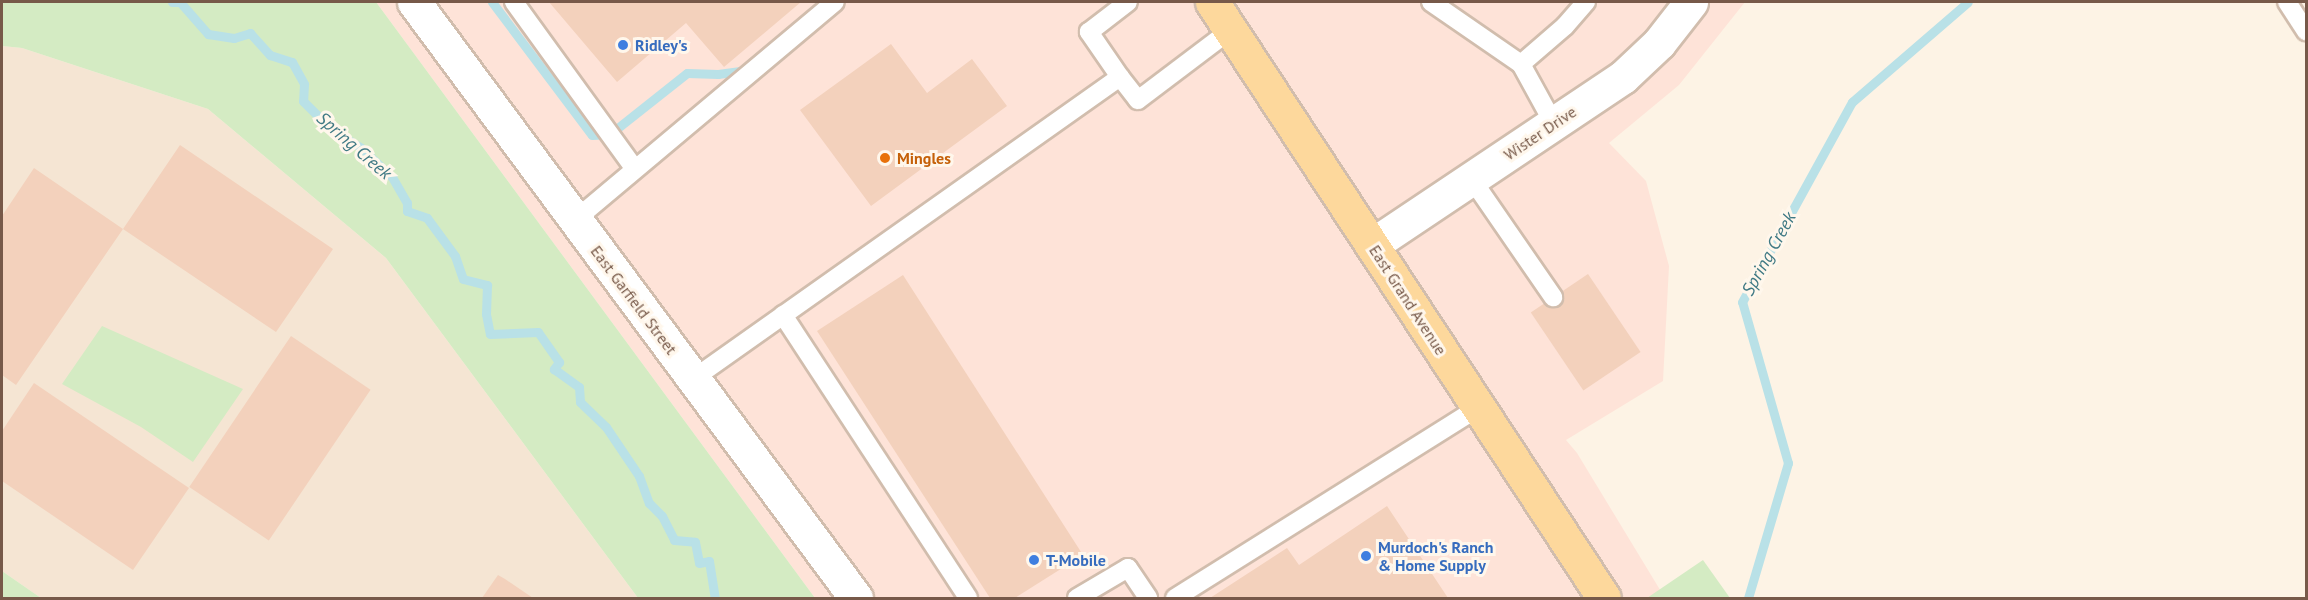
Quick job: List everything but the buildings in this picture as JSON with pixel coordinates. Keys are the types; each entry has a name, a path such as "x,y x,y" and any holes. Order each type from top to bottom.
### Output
{"main road":[{"name":"East Grand Avenue","path":"1212,2 1232,29 1371,245 1604,598"}],"street":[{"name":"East Garfield Street","path":"414,2 856,598"},
{"name":"Wister Drive","path":"1371,245 1623,77 1659,43 1691,2"}],"lane":[{"path":"514,2 635,169"},
{"path":"575,220 835,2"},
{"path":"1128,2 1089,32 1138,100 1232,29"},
{"path":"1431,2 1521,64 1554,124"},
{"path":"1521,64 1565,26 1586,2"},
{"path":"2287,2 2307,31"},
{"path":"693,379 1120,77"},
{"path":"1471,178 1553,297"},
{"path":"783,315 968,598"},
{"path":"1175,598 1478,408"},
{"path":"1077,598 1128,568 1148,598"}],"shaded area":[{"path":"376,2 1745,2 1679,85 1609,143 1646,181 1669,266 1663,381 1566,440 1577,453 1665,598 815,598"},
{"path":"2,46 22,48 208,109 386,258 638,598 41,598 2,571"}],"green space":[{"path":"2,2 376,2 815,598 638,598 386,258 208,109 22,48 2,46"},
{"path":"102,326 243,389 193,462 141,427 62,384"},
{"path":"1703,560 1730,598 1647,598"},
{"path":"2,571 41,598 2,598"}],"waterway":[{"name":"Spring Creek","path":"172,2 180,2 208,34 234,38 250,33 270,55 292,62 304,84 303,101 331,129 361,148 392,177 407,203 407,211 427,218 455,256 463,279 487,285 486,314 490,334 538,332 559,362 554,369 579,387 580,402 606,427 639,476 649,503 662,516 674,540 695,542 699,563 709,561 715,598"},
{"path":"492,2 592,135 610,134 687,73 718,74 746,70"},
{"name":"Spring Creek","path":"1748,598 1788,463 1742,302 1852,102 1968,2"}],"place":[{"name":"Ridley's","path":"623,45"},
{"name":"Mingles","path":"885,158"},
{"name":"Murdoch's Ranch & Home Supply","path":"1366,556"},
{"name":"T-Mobile","path":"1034,560"}]}
